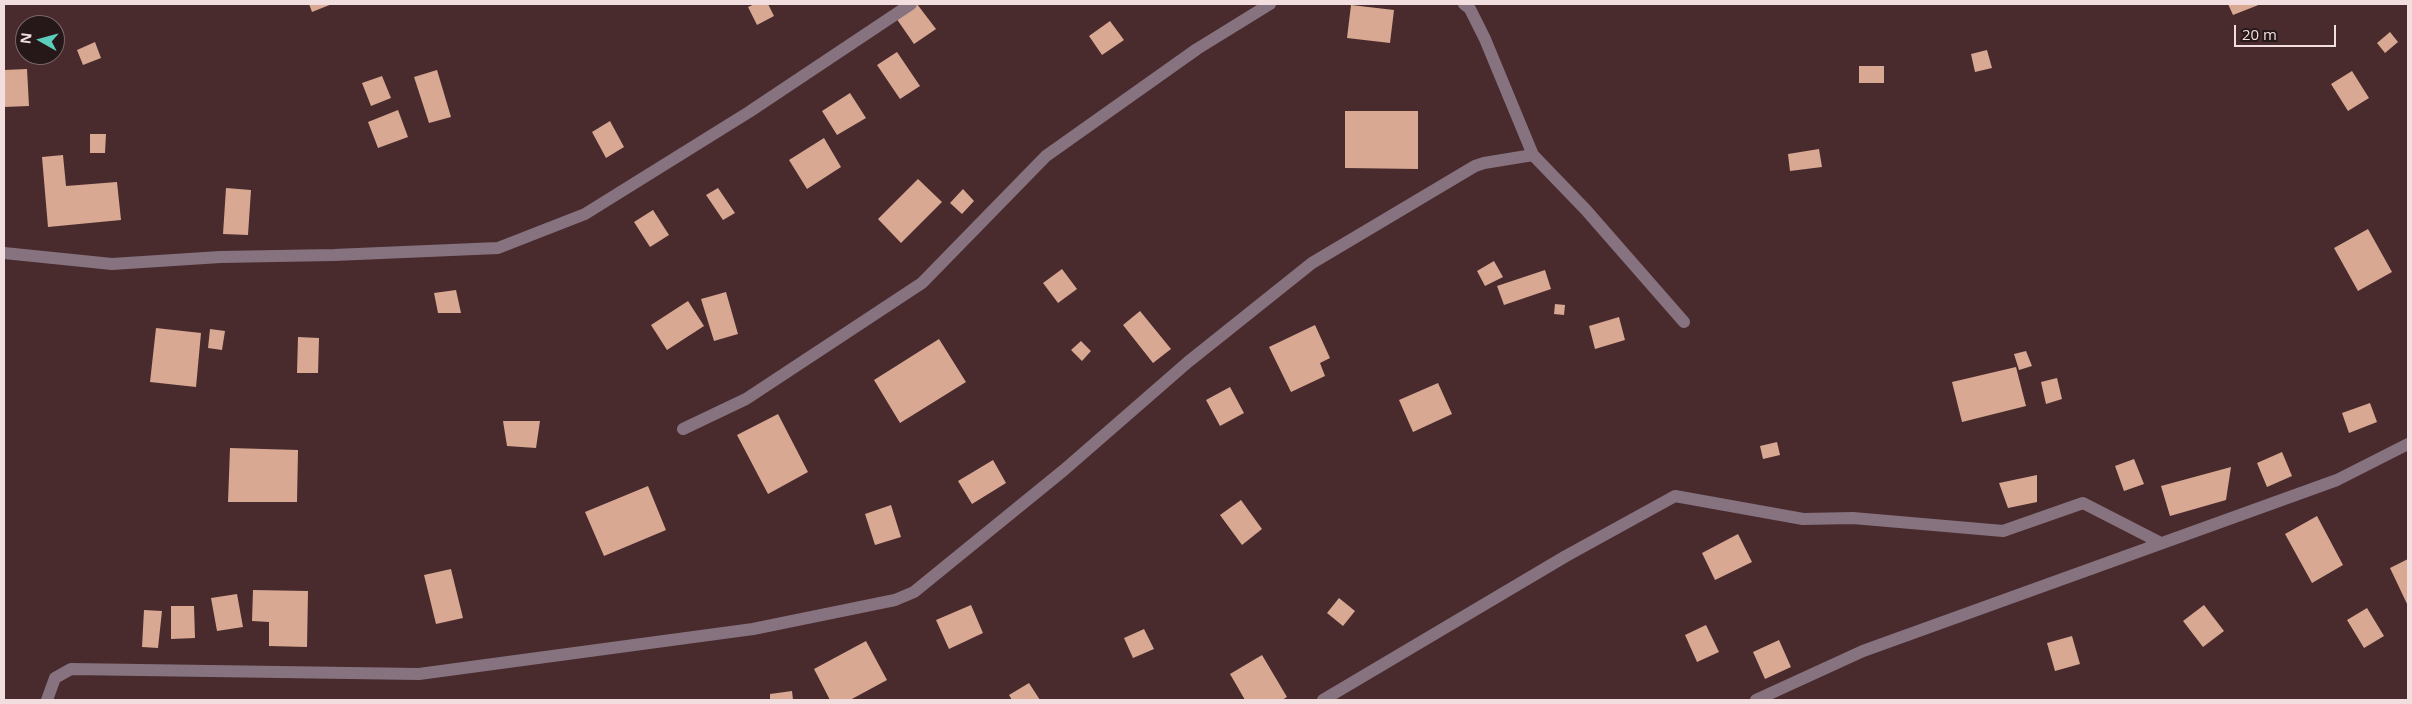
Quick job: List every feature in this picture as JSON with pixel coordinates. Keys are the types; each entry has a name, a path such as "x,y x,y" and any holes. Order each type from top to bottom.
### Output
{"street":[{"path":"4,253 112,264 220,257 334,255 498,248 585,214 749,112 911,4"},
{"path":"683,429 746,399 922,284 1046,156 1197,49 1270,4"},
{"path":"1464,4 1470,9 1484,39 1533,155 1586,210 1684,322"},
{"path":"46,700 55,678 71,669 419,674 753,629 895,600 914,592 1064,470 1188,362 1312,263 1474,166 1533,155"},
{"path":"1756,700 1863,651 2337,480 2408,444"},
{"path":"1323,700 1566,556 1675,496 1803,519 1853,518 2003,532 2082,503 2161,544"}],"building":[{"path":"309,4 332,4 312,12"},
{"path":"755,4 768,4 774,16 757,25 748,7"},
{"path":"917,4 936,29 914,44 896,18"},
{"path":"2228,4 2261,4 2233,15"},
{"path":"1351,5 1394,10 1390,43 1347,38"},
{"path":"1110,21 1124,40 1102,55 1089,36"},
{"path":"2390,32 2398,42 2385,53 2377,43"},
{"path":"95,42 101,58 83,65 77,50"},
{"path":"1987,50 1992,68 1975,72 1971,54"},
{"path":"897,52 920,86 900,99 877,65"},
{"path":"1859,66 1884,66 1884,83 1859,83"},
{"path":"27,69 29,106 4,107 4,70"},
{"path":"437,70 451,117 429,123 414,77"},
{"path":"2352,71 2369,98 2348,111 2331,84"},
{"path":"382,76 391,98 371,106 362,83"},
{"path":"850,93 866,118 837,135 822,111"},
{"path":"398,110 408,137 378,148 368,122"},
{"path":"1345,111 1418,111 1418,169 1345,168"},
{"path":"610,121 624,147 606,158 592,132"},
{"path":"90,134 106,134 105,153 90,153"},
{"path":"824,138 841,167 807,189 789,160"},
{"path":"1819,149 1822,167 1790,171 1788,154"},
{"path":"63,155 66,186 117,182 121,220 48,227 42,157"},
{"path":"918,179 942,202 901,243 878,219"},
{"path":"226,188 251,190 248,235 223,234"},
{"path":"718,188 735,213 723,220 706,195"},
{"path":"963,189 974,201 962,214 950,203"},
{"path":"653,210 669,235 650,247 634,222"},
{"path":"2368,229 2392,272 2358,291 2334,248"},
{"path":"1494,261 1503,277 1485,286 1477,271"},
{"path":"1062,269 1077,289 1058,303 1043,283"},
{"path":"1545,270 1551,289 1504,305 1497,286"},
{"path":"456,290 461,313 438,313 434,293"},
{"path":"726,292 738,334 714,341 701,299"},
{"path":"688,301 704,326 667,350 651,325"},
{"path":"1555,304 1565,305 1564,315 1554,314"},
{"path":"1140,311 1171,349 1153,363 1123,325"},
{"path":"1619,317 1625,340 1595,349 1589,326"},
{"path":"1315,325 1330,358 1320,363 1325,376 1291,392 1269,347"},
{"path":"156,328 201,333 196,387 150,382"},
{"path":"210,329 225,331 222,350 208,348"},
{"path":"298,337 319,338 318,373 297,373"},
{"path":"939,339 966,382 900,423 874,380"},
{"path":"1081,341 1091,351 1082,361 1071,350"},
{"path":"2026,351 2032,366 2019,370 2014,354"},
{"path":"2016,367 2026,406 1962,422 1952,382"},
{"path":"2057,378 2062,399 2046,404 2041,382"},
{"path":"1438,383 1452,414 1413,432 1399,400"},
{"path":"1230,387 1244,413 1220,426 1206,400"},
{"path":"2370,403 2377,422 2349,433 2342,413"},
{"path":"778,414 808,472 768,494 737,435"},
{"path":"503,421 540,421 536,448 507,446"},
{"path":"1777,442 1780,455 1763,459 1760,446"},
{"path":"230,448 298,450 297,502 228,502"},
{"path":"2282,452 2292,476 2267,487 2257,463"},
{"path":"2134,459 2144,484 2124,491 2115,466"},
{"path":"993,460 1006,483 972,504 958,481"},
{"path":"2231,467 2226,500 2170,516 2161,486"},
{"path":"2037,475 2037,502 2008,508 1999,483"},
{"path":"648,486 666,530 604,556 585,512"},
{"path":"1241,500 1262,529 1242,545 1220,515"},
{"path":"891,505 901,537 875,545 865,514"},
{"path":"2317,516 2343,565 2312,583 2285,534"},
{"path":"1738,534 1752,562 1715,580 1702,553"},
{"path":"2408,559 2408,606 2390,568"},
{"path":"451,569 463,618 436,624 424,575"},
{"path":"253,590 308,591 307,647 269,646 269,622 252,621"},
{"path":"237,594 243,627 217,631 211,598"},
{"path":"1339,598 1355,611 1343,626 1327,613"},
{"path":"971,605 983,633 949,649 936,620"},
{"path":"2204,605 2224,631 2203,647 2183,621"},
{"path":"171,606 194,606 195,638 171,639"},
{"path":"2367,608 2384,636 2364,648 2347,620"},
{"path":"144,610 162,611 158,648 142,647"},
{"path":"1706,625 1719,652 1697,662 1685,635"},
{"path":"1144,629 1154,649 1133,658 1124,638"},
{"path":"2072,636 2080,664 2055,671 2047,643"},
{"path":"1779,640 1791,667 1765,679 1753,652"},
{"path":"866,641 887,680 850,700 830,700 814,669"},
{"path":"1262,655 1287,697 1282,700 1245,700 1230,674"},
{"path":"1029,683 1040,700 1012,700 1009,695"},
{"path":"792,691 793,700 770,700 770,694"}]}
